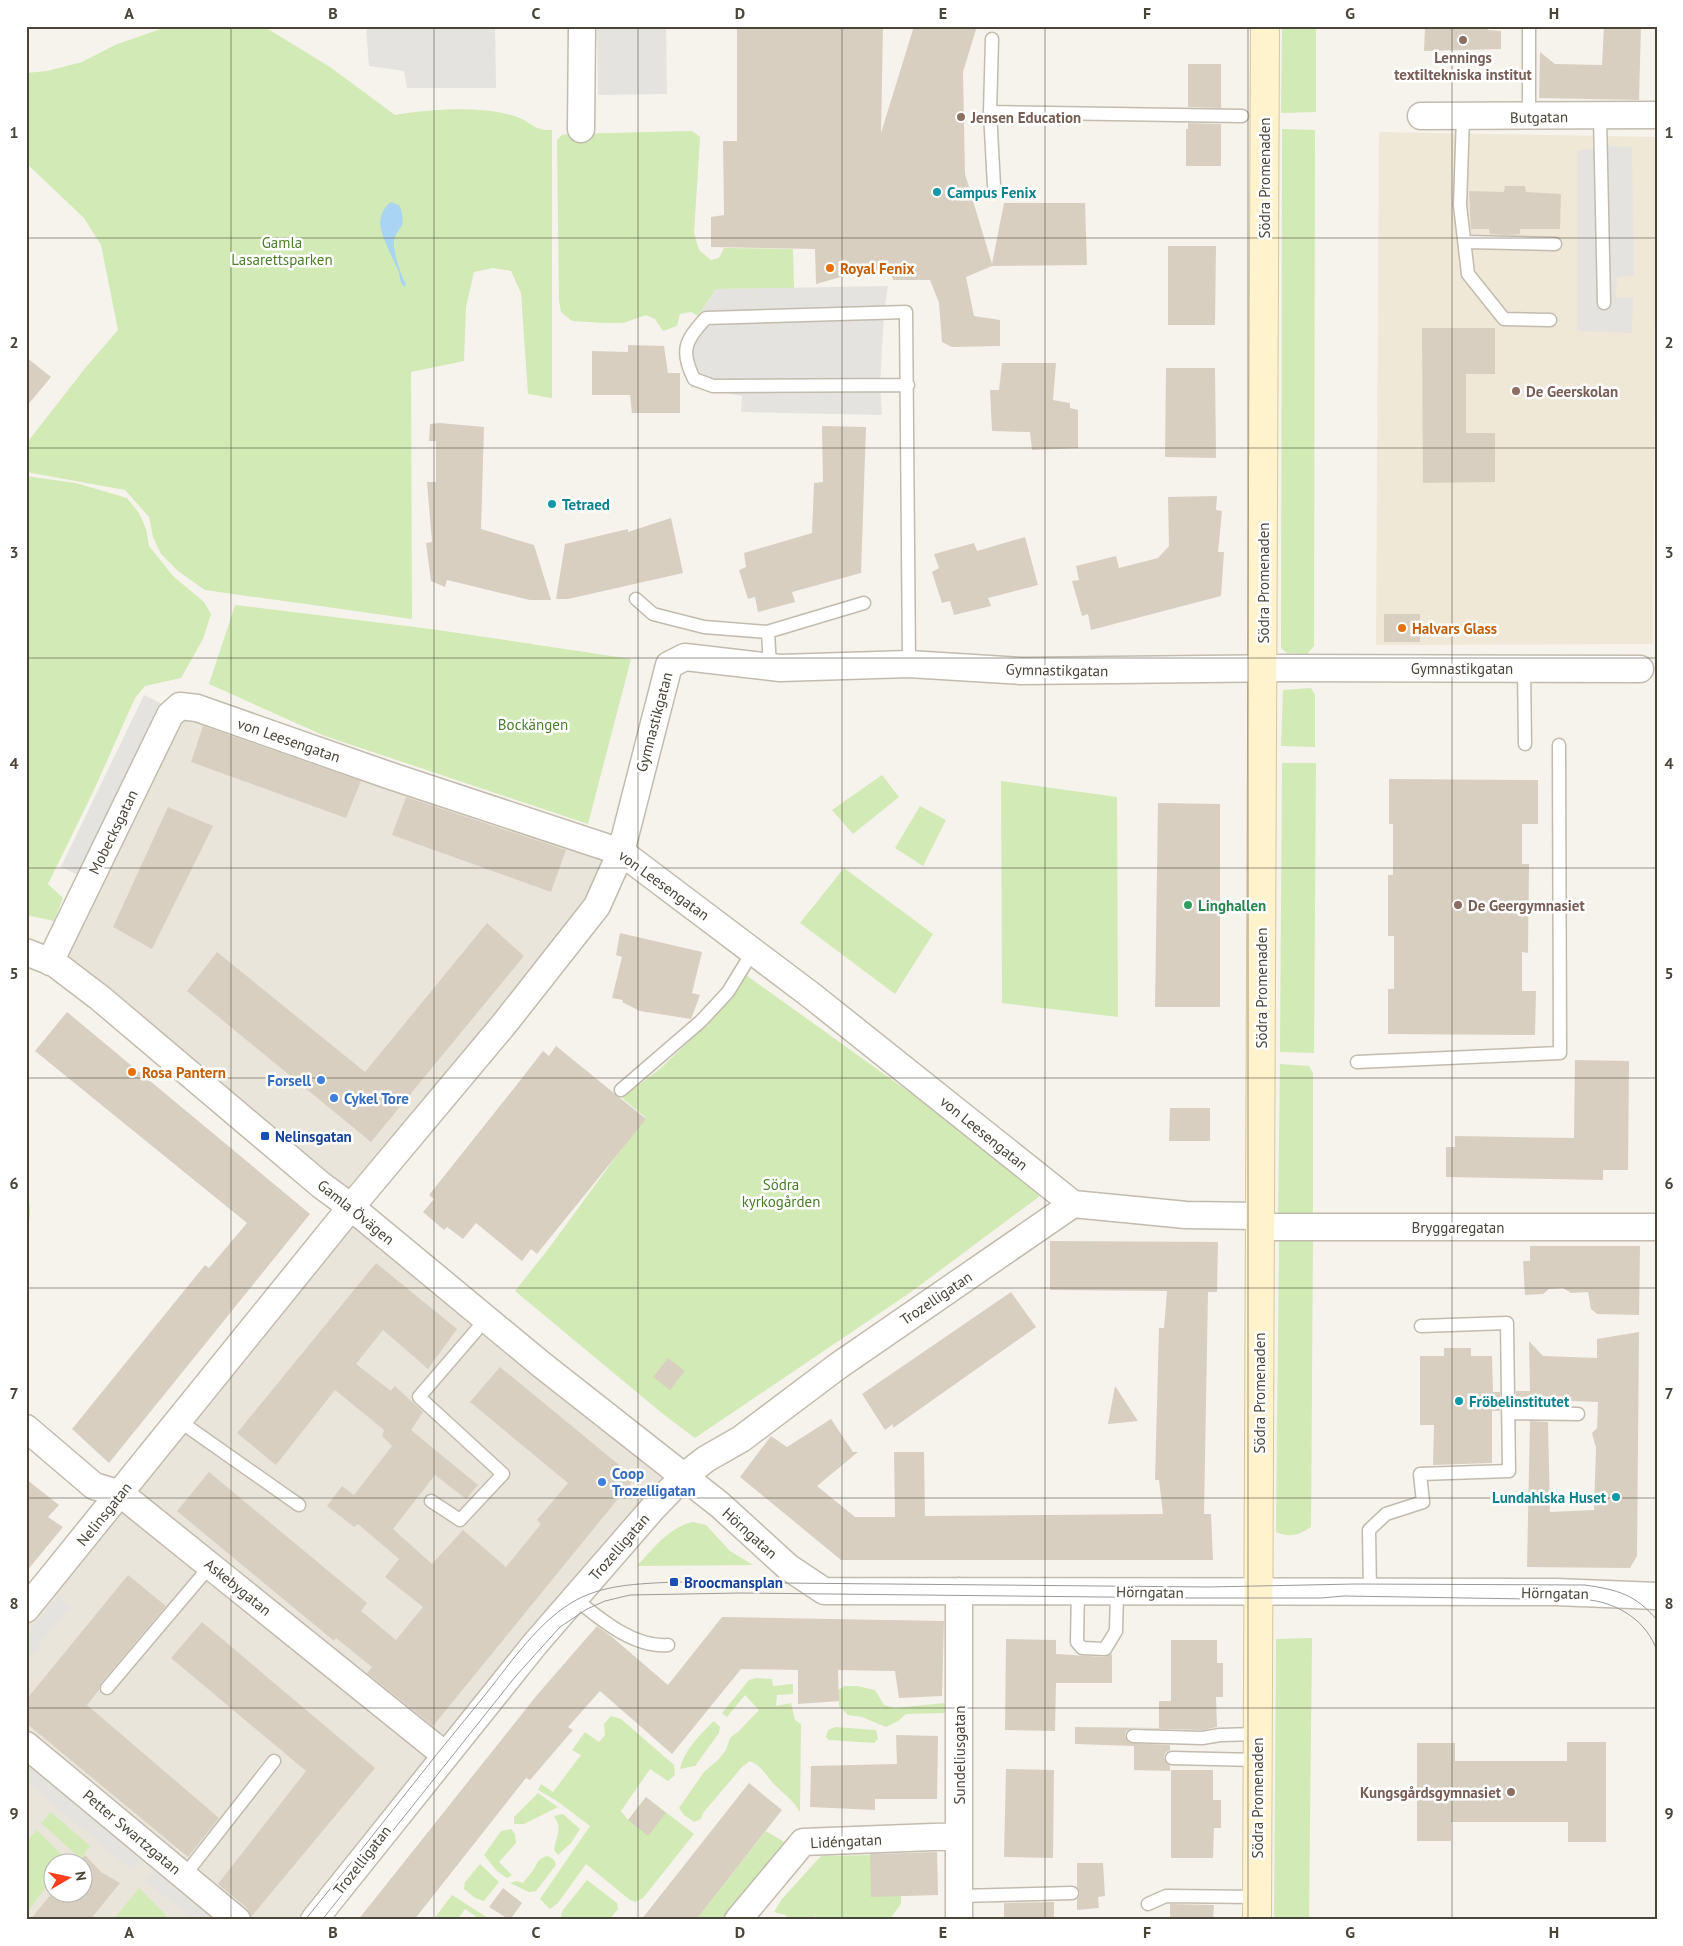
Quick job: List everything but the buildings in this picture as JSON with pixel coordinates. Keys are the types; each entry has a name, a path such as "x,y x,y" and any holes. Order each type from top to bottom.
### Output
{"main road":[{"name":"Södra Promenaden","path":"1257,1908 1256,1747 1265,26"}],"street":[{"path":"581,130 582,26"},
{"name":"Butgatan","path":"1421,116 1657,115"},
{"name":"Gymnastikgatan","path":"621,852 669,665 685,657 770,667 909,664 1021,671 1262,668 1640,669"},
{"name":"von Leesengatan","path":"180,706 197,708 388,775 621,852 754,951 1073,1204"},
{"name":"Mobecksgatan","path":"50,962 170,714 180,706"},
{"name":"Nelinsgatan","path":"26,1609 121,1494 178,1420 351,1207 505,1024 597,906 621,852"},
{"name":"Gamla Övägen","path":"26,952 50,962 100,998 321,1185 351,1207 486,1319 684,1476"},
{"name":"Bryggaregatan","path":"1073,1204 1260,1222 1657,1227"},
{"name":"Trozelligatan","path":"314,1920 445,1755 574,1598 653,1508 684,1476 706,1459 741,1439 838,1366 1073,1204"},
{"name":"Askebygatan","path":"26,1428 94,1486 121,1494 445,1755"},
{"name":"Hörngatan","path":"684,1476 733,1516 788,1567 824,1591 1555,1592 1657,1596"},
{"name":"Sundeliusgatan","path":"959,1591 959,1908"},
{"name":"Petter Swartzgatan","path":"26,1744 237,1920"},
{"name":"Lidéngatan","path":"738,1920 803,1842 959,1836"}],"lane":[{"path":"1529,26 1529,117"},
{"path":"992,39 990,112 994,186"},
{"path":"990,112 1242,116"},
{"path":"1600,116 1604,303"},
{"path":"1463,117 1460,205 1468,274 1504,319 1550,320"},
{"path":"1465,242 1555,244"},
{"path":"908,385 713,386 694,379 685,361 689,335 706,318 906,312 908,385 909,664"},
{"path":"636,599 653,614 704,627 768,632 864,603"},
{"path":"768,632 770,667"},
{"path":"1524,669 1524,744"},
{"path":"1357,1062 1560,1053 1559,745"},
{"path":"621,1090 701,1021 728,992 754,951"},
{"path":"431,1501 460,1520 503,1474 418,1397 486,1319"},
{"path":"1370,1591 1369,1530 1386,1514 1423,1502 1420,1474 1509,1471 1507,1323 1421,1326"},
{"path":"1508,1413 1578,1414"},
{"path":"178,1420 299,1505"},
{"path":"108,1688 210,1565"},
{"path":"1078,1591 1077,1642 1082,1648 1105,1649 1116,1631 1117,1591"},
{"path":"574,1598 640,1642 656,1646 668,1645"},
{"path":"1133,1736 1202,1738 1220,1735 1256,1747"},
{"path":"1172,1758 1256,1747"},
{"path":"184,1876 274,1761"},
{"path":"959,1908 1072,1893"},
{"path":"1148,1904 1166,1896 1257,1908"}],"shaded area":[{"path":"353,26 495,26 496,88 407,88 404,71 369,66 366,27"},
{"path":"597,26 666,26 667,94 598,95"},
{"name":"De Geerskolan","path":"1379,132 1656,137 1653,644 1376,645"},
{"path":"1605,146 1632,147 1634,276 1617,277 1616,298 1633,298 1632,333 1577,331 1577,151"},
{"path":"888,286 884,313 880,386 882,415 741,412 742,396 691,387 682,348 692,325 716,289"},
{"path":"144,695 169,707 87,879 61,867"},
{"path":"180,706 621,852 597,906 351,1207 54,963"},
{"path":"351,1207 684,1476 314,1920 26,1920 26,1609"},
{"path":"59,1595 69,1608 26,1662 26,1635"},
{"path":"26,1762 143,1858 133,1871 26,1782"},
{"path":"153,1869 218,1920 193,1920 145,1880"}],"green space":[{"name":"Gamla Lasarettsparken","path":"169,26 263,26 330,67 395,115 456,109 489,111 517,117 537,128 552,130 552,398 528,394 521,293 511,271 493,268 474,272 466,307 464,361 411,372 412,619 205,590 178,571 161,554 153,537 149,517 125,490 26,472 26,444 86,367 118,330 101,245 84,218 26,163 26,73 47,71 82,62 115,45"},
{"path":"1282,26 1316,26 1316,112 1281,113"},
{"path":"1282,129 1315,130 1314,646 1307,654 1287,653 1281,648"},
{"path":"692,131 700,137 694,233 699,250 711,260 719,258 724,248 793,249 794,288 716,289 698,316 691,312 680,314 677,326 663,331 655,319 646,315 623,323 572,321 561,312 559,301 557,140 562,135 569,134"},
{"path":"26,476 76,483 127,498 139,513 146,529 149,546 173,576 204,602 211,614 203,639 181,678 145,686 135,698 93,792 48,884 63,898 54,921 26,915"},
{"name":"Bockängen","path":"235,605 431,629 631,659 588,824 325,736 209,684"},
{"path":"1311,688 1315,695 1315,747 1281,746 1283,690"},
{"path":"1282,763 1316,763 1314,1053 1280,1052"},
{"path":"882,775 899,797 853,834 832,810"},
{"path":"1001,781 1117,797 1118,1017 1002,1003"},
{"path":"920,806 946,820 923,866 895,848"},
{"path":"844,868 933,934 895,994 800,923"},
{"name":"Södra kyrkogården","path":"746,975 916,1097 1040,1196 911,1292 695,1438 663,1414 515,1291 549,1248 645,1117 622,1098 661,1068 709,1022"},
{"path":"1280,1064 1309,1066 1313,1073 1313,1217 1278,1216"},
{"path":"26,1155 30,1212 26,1251"},
{"path":"1279,1238 1313,1239 1311,1527 1298,1534 1290,1535 1276,1532"},
{"path":"693,1522 706,1525 730,1551 753,1565 637,1566 669,1534"},
{"path":"1312,1638 1309,1920 1274,1920 1276,1639"},
{"path":"756,1678 772,1679 773,1686 793,1684 793,1694 777,1695 776,1706 791,1703 795,1720 801,1724 800,1812 762,1769 750,1761 742,1767 703,1813 701,1819 694,1822 684,1815 679,1808 704,1772 726,1750 730,1738 759,1710 745,1695 727,1717 722,1713 749,1680"},
{"path":"845,1686 857,1686 875,1690 884,1705 895,1708 945,1703 945,1713 906,1714 898,1721 886,1727 862,1717 848,1715 839,1706 838,1690"},
{"path":"611,1716 621,1719 674,1765 675,1775 668,1781 650,1769 621,1811 628,1820 646,1797 694,1834 643,1898 635,1902 630,1900 586,1864 558,1903 550,1909 540,1899 590,1826 557,1801 538,1790 541,1784 553,1792 581,1755 572,1750 585,1732 599,1742 605,1735 604,1724"},
{"path":"714,1721 720,1727 719,1733 695,1766 680,1769 685,1756 698,1737"},
{"path":"835,1727 876,1730 878,1739 874,1743 829,1740 826,1737 828,1730"},
{"path":"538,1793 558,1807 524,1824 514,1824 514,1817"},
{"path":"51,1812 90,1846 84,1854 75,1854 41,1823"},
{"path":"563,1814 580,1829 571,1843 558,1855 554,1850 558,1825 554,1816"},
{"path":"511,1829 515,1834 516,1843 499,1862 512,1875 507,1878 497,1871 484,1855 501,1831"},
{"path":"37,1830 61,1854 42,1854 42,1892 26,1914 26,1842"},
{"path":"766,1831 786,1843 724,1920 696,1920"},
{"path":"871,1855 901,1896 901,1904 889,1920 819,1920 815,1916 811,1920 790,1920 785,1915 774,1912 782,1899 821,1856"},
{"path":"548,1856 554,1860 556,1865 536,1891 529,1892 510,1883 517,1881 523,1883 539,1861"},
{"path":"480,1864 499,1882 484,1901 475,1898 464,1889 465,1882"},
{"path":"587,1880 617,1903 618,1909 609,1920 563,1920 561,1915 563,1910"},
{"path":"139,1888 171,1920 113,1920"},
{"path":"452,1895 491,1920 481,1920 465,1909 457,1920 433,1920"}],"water":[{"path":"391,202 400,206 403,220 396,234 394,247 398,265 406,284 405,287 401,282 398,270 384,240 380,222 382,213"}],"tram line":[{"path":"305,1920 533,1635 571,1603 595,1592 621,1586 674,1582 1208,1587 1355,1584 1585,1585 1616,1591 1625,1595 1641,1604 1657,1620"},
{"path":"322,1920 515,1677 560,1627 587,1609 605,1601 630,1595 740,1593 1192,1598 1321,1598 1344,1596 1590,1600 1611,1605 1631,1616 1646,1631 1657,1651"},
{"path":"1656,1920 1657,1909"}],"place":[{"name":"Lennings textiltekniska institut","path":"1463,40"},
{"name":"Jensen Education","path":"961,117"},
{"name":"Campus Fenix","path":"937,192"},
{"name":"Royal Fenix","path":"830,268"},
{"name":"De Geerskolan","path":"1516,391"},
{"name":"Tetraed","path":"552,504"},
{"name":"Halvars Glass","path":"1402,628"},
{"name":"Linghallen","path":"1188,905"},
{"name":"De Geergymnasiet","path":"1458,905"},
{"name":"Rosa Pantern","path":"132,1072"},
{"name":"Forsell","path":"321,1080"},
{"name":"Cykel Tore","path":"334,1098"},
{"name":"Nelinsgatan","path":"265,1136"},
{"name":"Fröbelinstitutet","path":"1459,1401"},
{"name":"Coop Trozelligatan","path":"602,1482"},
{"name":"Lundahlska Huset","path":"1616,1497"},
{"name":"Broocmansplan","path":"674,1582"},
{"name":"Kungsgårdsgymnasiet","path":"1511,1792"}]}
